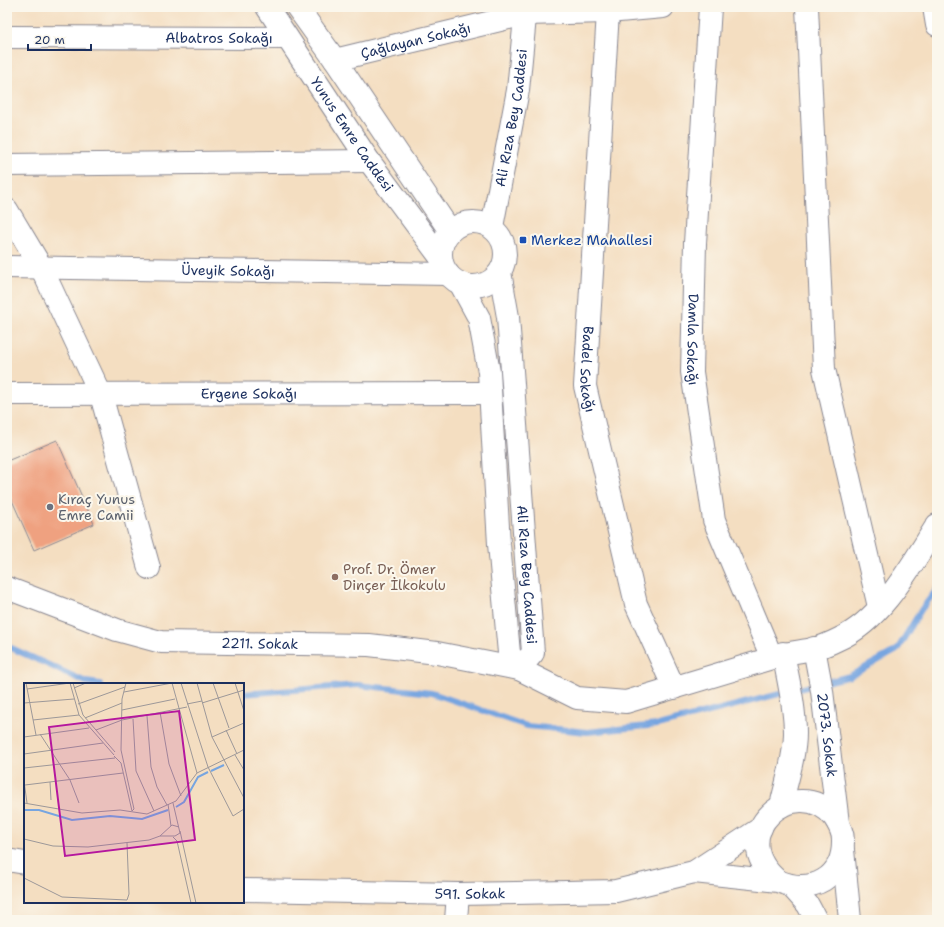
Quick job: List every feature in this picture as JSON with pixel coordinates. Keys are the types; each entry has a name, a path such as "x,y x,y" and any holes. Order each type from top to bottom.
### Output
{"street":[{"name":"Yunus Emre Caddesi","path":"267,7 369,161 450,272"},
{"name":"Yunus Emre Caddesi","path":"296,7 335,60 450,231"},
{"name":"Çağlayan Sokağı","path":"335,60 526,11 608,12 663,7"},
{"name":"Damla Sokağı","path":"710,7 695,243 692,372 714,520 781,659"},
{"path":"807,7 824,369 879,607"},
{"path":"934,7 937,25"},
{"name":"Ali Rıza Bey Caddesi","path":"492,227 518,90 526,11"},
{"name":"Badel Sokağı","path":"608,12 586,386 636,604 674,688"},
{"name":"Albatros Sokağı","path":"7,37 287,38"},
{"path":"7,165 369,161"},
{"path":"7,210 41,267 101,395 149,568"},
{"path":"466,222 484,223 492,227 502,239 506,256 500,272 492,280 482,285 471,286 450,272 444,239 457,225 466,222"},
{"name":"Üveyik Sokağı","path":"7,267 450,272"},
{"name":"Ali Rıza Bey Caddesi","path":"450,272 479,318 489,372 499,544 509,653 519,669 533,653 508,318 500,272"},
{"name":"Ergene Sokağı","path":"7,394 490,393"},
{"name":"2211. Sokak","path":"7,588 117,630 161,642 370,645 444,654 519,669 577,698 626,702 781,659 815,653 840,639 861,625 890,597 937,526"},
{"name":"2073. Sokak","path":"815,653 822,692 838,823"},
{"path":"781,659 792,701 795,734 791,765 781,806"},
{"path":"816,920 808,905 785,884 769,873 760,858 758,840 761,828 769,815 781,806 793,802 806,802 819,805 830,812 838,823 843,836 850,920"},
{"path":"694,872 761,828"},
{"path":"694,872 806,887 819,883 831,875 839,863 843,850"},
{"path":"7,860 24,863"},
{"name":"591. Sokak","path":"244,890 458,894 616,891 694,872"},
{"path":"456,920 458,894"}],"building":[{"name":"Kıraç Yunus Emre Camii","path":"57,440 94,524 34,550 7,489 7,461"}],"waterway":[{"path":"244,694 357,685 432,693 527,726 587,732 658,725 850,676 897,650 921,610 937,589"},
{"path":"7,646 86,682 93,683"}],"place":[{"name":"Merkez Mahallesi","path":"523,240"},
{"name":"Kıraç Yunus Emre Camii","path":"50,507"},
{"name":"Prof. Dr. Ömer Dinçer İlkokulu","path":"335,577"}]}
